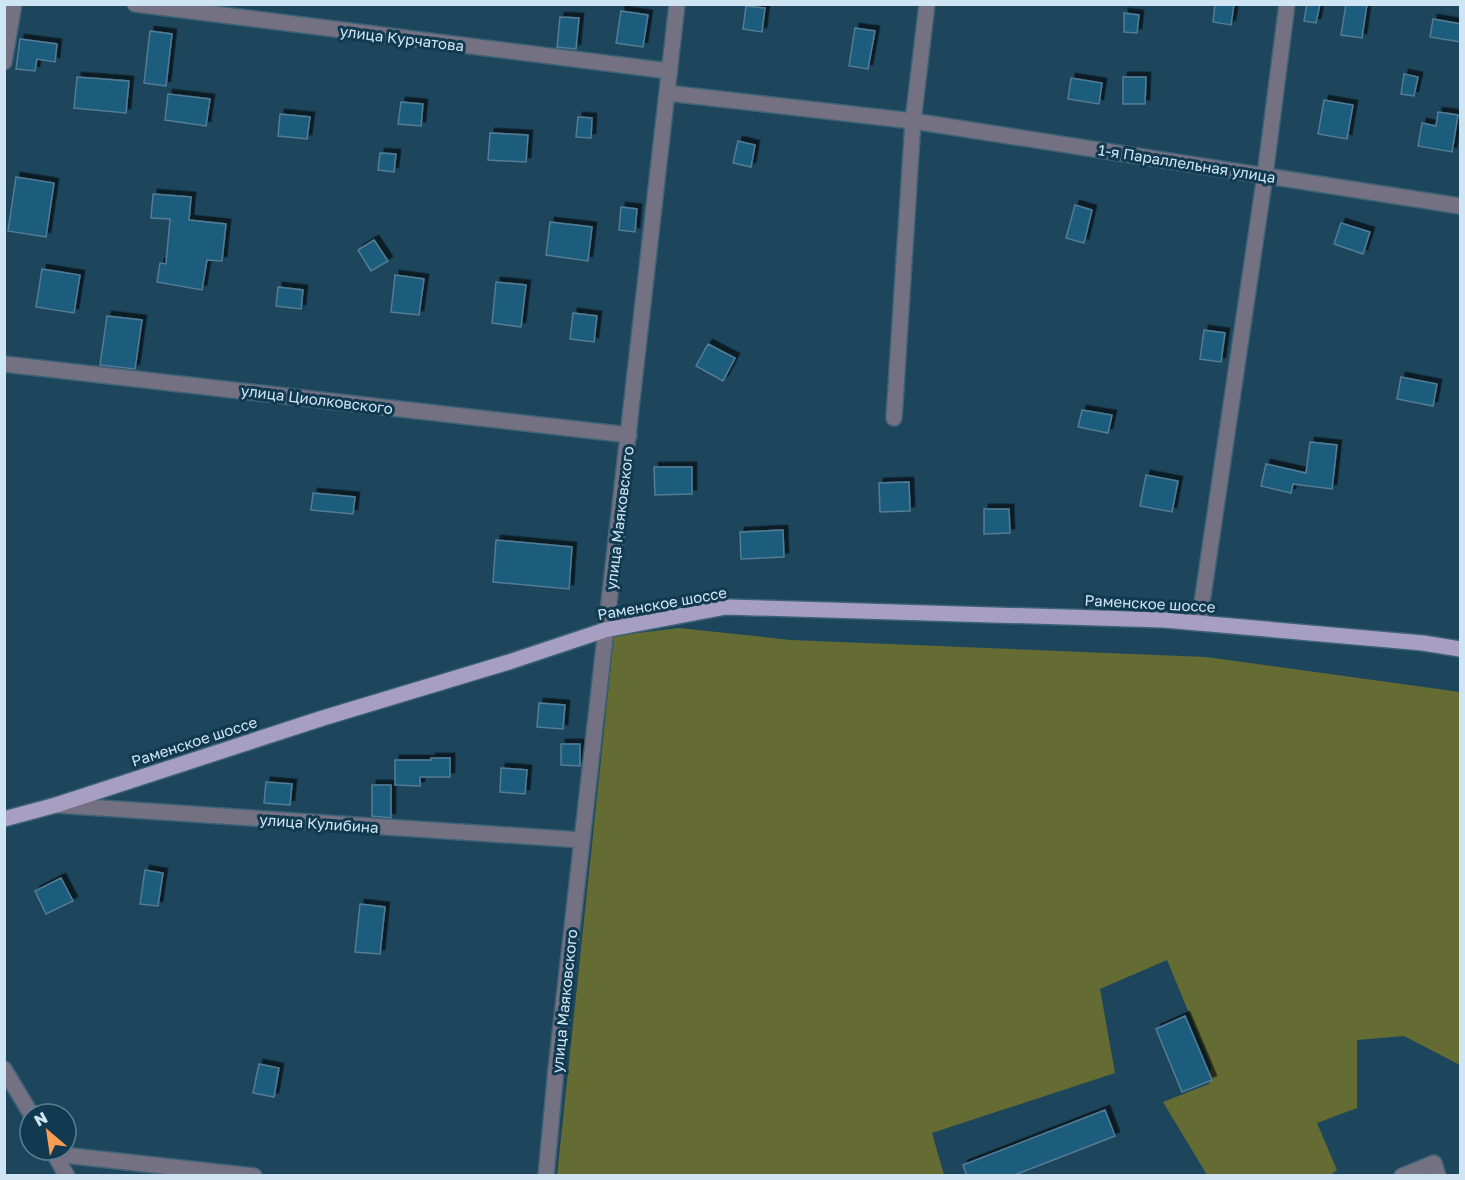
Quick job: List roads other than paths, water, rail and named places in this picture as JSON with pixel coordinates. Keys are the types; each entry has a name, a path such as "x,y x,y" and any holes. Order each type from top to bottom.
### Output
{"main road":[{"name":"Раменское шоссе","path":"4,819 56,805 323,718 509,662 605,630 726,607 1199,622 1423,642 1461,649"}],"street":[{"path":"4,62 14,4"},
{"name":"улица Курчатова","path":"135,4 669,70"},
{"name":"улица Маяковского","path":"546,1176 556,1069 676,4"},
{"path":"894,418 913,121 927,4"},
{"path":"1199,622 1265,175 1287,4"},
{"path":"667,93 913,121"},
{"name":"1-я Параллельная улица","path":"913,121 1461,206"},
{"name":"улица Циолковского","path":"4,364 629,435"},
{"name":"улица Кулибина","path":"56,805 582,840"},
{"path":"4,1069 24,1102"},
{"path":"78,1155 254,1176"},
{"path":"59,1162 67,1176"},
{"path":"1402,1176 1434,1164 1438,1176"}]}
